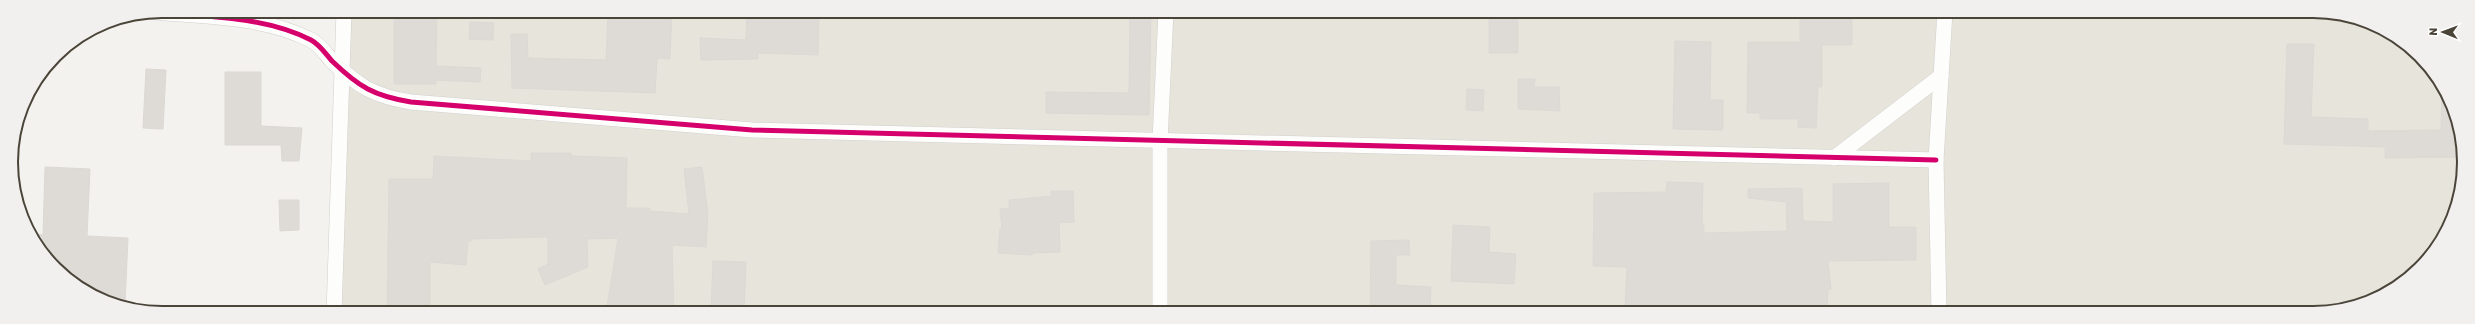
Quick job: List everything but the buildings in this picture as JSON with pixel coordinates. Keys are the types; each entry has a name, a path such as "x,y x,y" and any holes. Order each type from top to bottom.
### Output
{"street":[{"path":"222,18 244,20 280,28 312,40 342,70 367,91 391,99 419,103 752,130 1936,160"},
{"path":"334,306 344,18"},
{"path":"1160,306 1160,141 1166,18"},
{"path":"1939,306 1936,160 1945,18"},
{"path":"1834,158 1941,76"}],"shaded area":[{"path":"342,18 2322,18 2350,23 2377,33 2393,42 2415,60 2433,82 2442,98 2452,125 2457,153 2456,181 2446,217 2433,242 2415,264 2393,282 2377,291 2350,301 2322,306 328,306"}],"cycle path":[{"path":"225,18 274,26 311,40 320,47 332,61 359,84 387,97 411,102 752,130 1936,160"}]}
